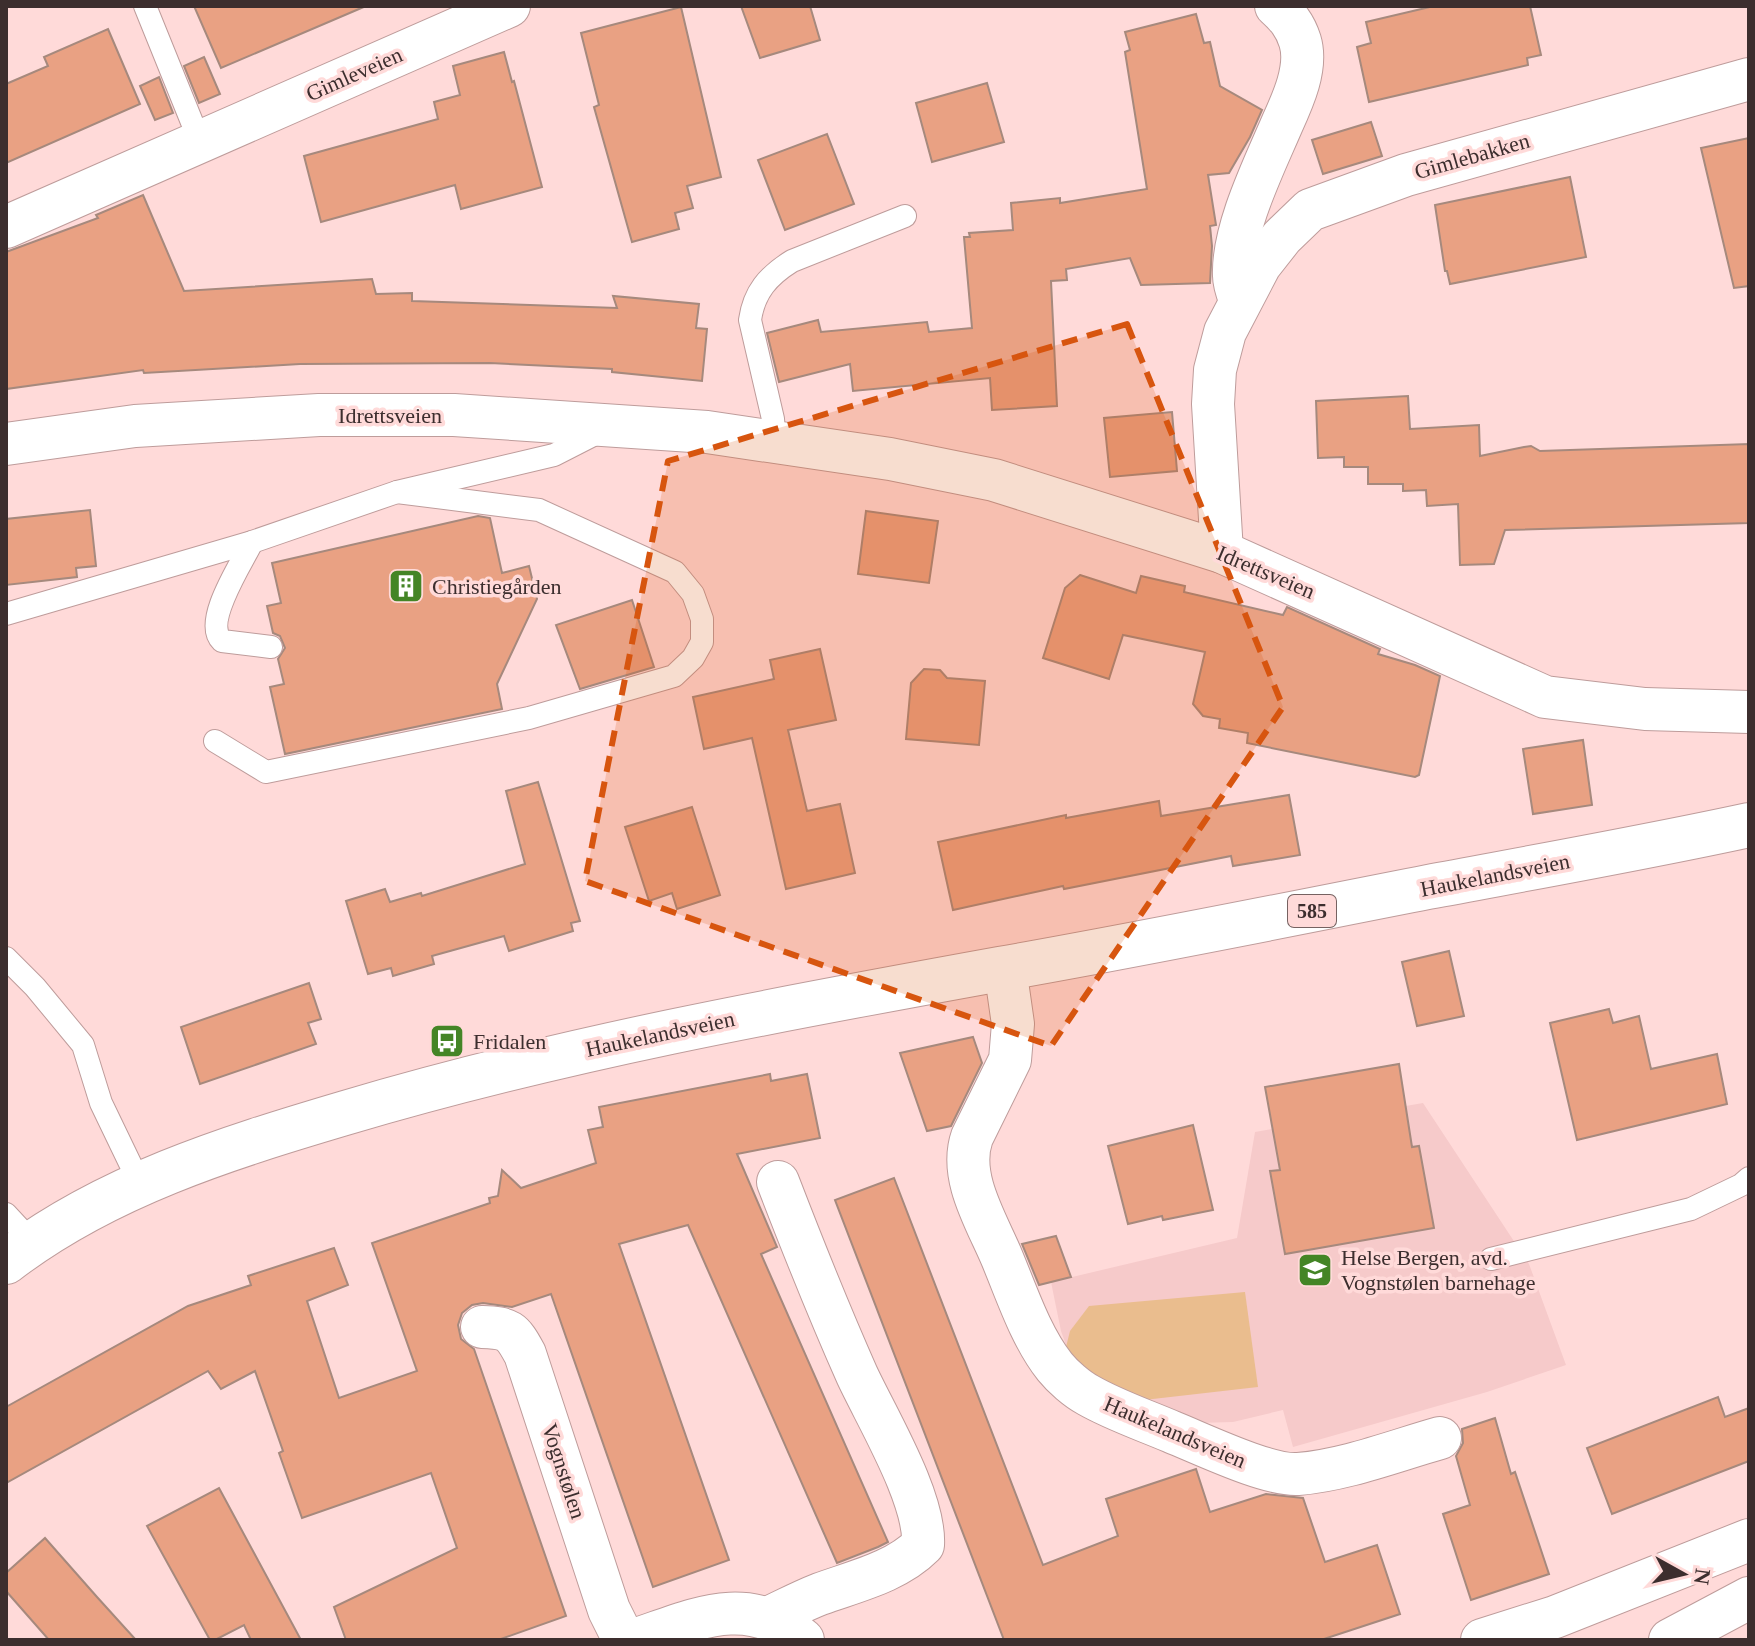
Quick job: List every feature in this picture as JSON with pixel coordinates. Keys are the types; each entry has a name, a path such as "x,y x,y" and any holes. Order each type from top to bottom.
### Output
{"main road":[{"name":"Haukelandsveien","path":"15,1240 68,1220 140,1184 304,1125 514,1066 756,1014 1749,825"}],"street":[{"name":"Gimleveien","path":"8,220 200,142 509,6"},
{"path":"1240,301 1233,280 1234,256 1256,184 1293,100 1301,70 1301,43 1291,19 1276,6"},
{"name":"Gimlebakken","path":"1222,552 1213,404 1215,370 1225,332 1260,265 1282,237 1310,210 1406,175 1749,79"},
{"name":"Idrettsveien","path":"6,444 135,426 319,415 454,415 707,432 890,459 994,480 1222,552 1545,697 1645,709 1749,712"},
{"name":"Haukelandsveien","path":"1005,968 1013,1024 1012,1051 972,1137 968,1148 968,1165 974,1191 1020,1300 1046,1355 1058,1370 1086,1394 1119,1410 1249,1464 1294,1475 1332,1470 1440,1438"},
{"path":"634,1640 730,1611 750,1613 785,1629 821,1594 867,1579 901,1562 923,1545 924,1534 904,1474 856,1372 778,1182"},
{"name":"Vognstølen","path":"482,1327 503,1328 514,1335 525,1354 609,1610 624,1640"},
{"path":"1482,1640 1555,1617 1749,1540"},
{"path":"1670,1640 1749,1598"}],"lane":[{"path":"145,6 200,142"},
{"path":"775,442 773,419 750,320 752,307 765,282 792,261 905,216"},
{"path":"6,614 252,542 397,492 554,455 615,424"},
{"path":"215,741 266,772 529,718 674,676 693,658 702,642 702,619 693,594 675,572 539,510 397,492"},
{"path":"252,542 219,610 215,625 217,636 222,641 271,647"},
{"path":"6,958 35,987 83,1045"},
{"path":"57,991 83,1045 101,1103 140,1184"},
{"path":"1491,1259 1691,1209 1741,1185 1749,1178"}],"highlighted area":[{"path":"1127,324 1283,707 1051,1046 585,881 668,461"}],"shaded area":[{"name":"Helse Bergen, avd. Vognstølen barnehage","path":"1423,1103 1529,1264 1566,1365 1487,1392 1293,1447 1283,1410 1233,1422 1197,1423 1076,1373 1061,1331 1051,1282 1237,1238 1255,1132"},
{"path":"1245,1292 1258,1387 1144,1400 1080,1371 1065,1351 1070,1331 1089,1306"}],"building":[{"path":"194,6 366,6 221,68"},
{"path":"741,6 810,6 820,40 760,58"},
{"path":"1434,6 1530,6 1541,55 1527,58 1528,65 1369,102 1357,47 1371,43 1366,22"},
{"path":"681,7 721,177 687,186 693,208 675,213 679,229 632,242 594,107 599,105 581,33"},
{"path":"1196,14 1204,43 1210,42 1220,86 1262,110 1229,173 1208,175 1216,225 1210,226 1210,283 1141,285 1130,258 1066,269 1067,280 1051,281 1057,406 992,410 990,378 853,391 850,364 779,382 767,333 818,320 821,332 927,322 929,332 972,328 964,237 970,237 969,233 1013,230 1011,203 1060,198 1060,203 1147,189 1125,52 1130,50 1125,32"},
{"path":"108,29 140,104 6,163 6,84 48,66 44,57"},
{"path":"504,52 542,187 461,209 455,185 321,222 304,156 438,119 434,102 460,95 453,66"},
{"path":"204,57 220,94 199,103 184,66"},
{"path":"159,77 173,113 155,120 140,86"},
{"path":"987,83 1004,142 932,162 916,103"},
{"path":"1371,122 1382,156 1323,174 1312,140"},
{"path":"827,134 854,204 785,230 758,160"},
{"path":"1749,138 1749,286 1734,288 1701,148"},
{"path":"1570,177 1586,257 1450,284 1445,271 1435,205"},
{"path":"143,195 184,291 372,279 376,294 412,293 412,301 617,308 613,296 699,304 696,328 707,329 702,381 612,372 612,369 490,363 300,364 144,373 143,370 6,389 6,252 98,218 96,215"},
{"path":"1408,396 1410,429 1479,425 1480,456 1531,446 1540,451 1749,444 1749,523 1505,530 1494,564 1460,565 1458,504 1427,506 1426,490 1403,491 1403,484 1368,484 1368,467 1344,467 1344,457 1318,458 1316,401"},
{"path":"1172,412 1177,471 1110,477 1104,418"},
{"path":"90,510 96,566 76,568 77,577 6,585 6,519"},
{"path":"866,511 938,521 929,583 858,574"},
{"path":"478,516 490,518 502,573 529,566 537,599 497,684 502,709 285,754 270,687 284,684 278,659 285,648 280,636 273,633 267,606 281,603 272,563"},
{"path":"1080,575 1136,593 1141,576 1185,586 1184,592 1283,615 1287,607 1380,649 1378,654 1440,676 1419,775 1415,777 1247,743 1248,733 1219,728 1220,719 1203,716 1193,704 1205,652 1123,635 1109,679 1043,658 1065,588"},
{"path":"632,600 654,667 580,689 556,625"},
{"path":"820,649 836,720 788,730 807,811 840,804 855,873 786,889 752,738 704,749 693,697 774,679 770,660"},
{"path":"924,669 940,670 947,678 985,681 979,745 906,739 911,683"},
{"path":"1583,740 1592,805 1533,814 1523,749"},
{"path":"538,782 580,921 571,923 573,931 509,951 504,936 432,956 434,964 393,976 391,968 368,974 346,901 385,889 390,902 421,893 422,896 525,864 506,791"},
{"path":"1289,795 1300,855 1233,866 1231,856 1064,889 1063,886 953,910 938,842 1066,815 1066,818 1159,801 1161,816"},
{"path":"692,807 720,895 677,909 672,893 649,901 625,827"},
{"path":"1449,951 1464,1016 1417,1026 1402,962"},
{"path":"309,983 321,1019 308,1023 316,1044 200,1084 181,1027"},
{"path":"1609,1009 1613,1023 1639,1016 1651,1069 1717,1054 1727,1104 1577,1140 1550,1023"},
{"path":"973,1037 982,1063 951,1126 927,1131 900,1053"},
{"path":"1399,1064 1412,1147 1419,1146 1434,1228 1285,1254 1270,1171 1280,1170 1265,1087"},
{"path":"770,1074 771,1081 807,1074 820,1138 737,1154 777,1247 761,1254 888,1542 837,1563 688,1225 619,1244 729,1560 653,1587 551,1294 512,1307 483,1303 472,1305 462,1313 458,1325 461,1339 474,1349 566,1616 498,1640 346,1640 334,1607 457,1548 431,1473 302,1518 255,1371 221,1389 208,1371 6,1483 6,1407 188,1306 251,1285 248,1276 334,1248 348,1285 307,1301 339,1398 417,1371 372,1243 490,1203 489,1198 498,1196 502,1170 521,1188 596,1163 588,1130 603,1127 599,1107"},
{"path":"1193,1125 1213,1210 1128,1224 1108,1146"},
{"path":"894,1178 1043,1565 1118,1536 1106,1499 1196,1469 1210,1512 1266,1494 1303,1498 1325,1562 1377,1545 1400,1614 1321,1640 1004,1640 835,1200"},
{"path":"1056,1236 1071,1277 1039,1285 1022,1244"},
{"path":"1718,1397 1725,1417 1749,1408 1749,1461 1612,1514 1587,1448"},
{"path":"1495,1418 1511,1474 1515,1472 1549,1574 1471,1600 1443,1514 1470,1505 1456,1456 1463,1443 1462,1429"},
{"path":"219,1488 301,1640 251,1640 244,1625 210,1640 147,1526"},
{"path":"45,1538 136,1640 49,1640 6,1591 6,1573"}],"place":[{"name":"Christiegården","path":"406,586"},
{"name":"Fridalen","path":"447,1041"},
{"name":"Helse Bergen, avd. Vognstølen barnehage","path":"1315,1270"}]}
